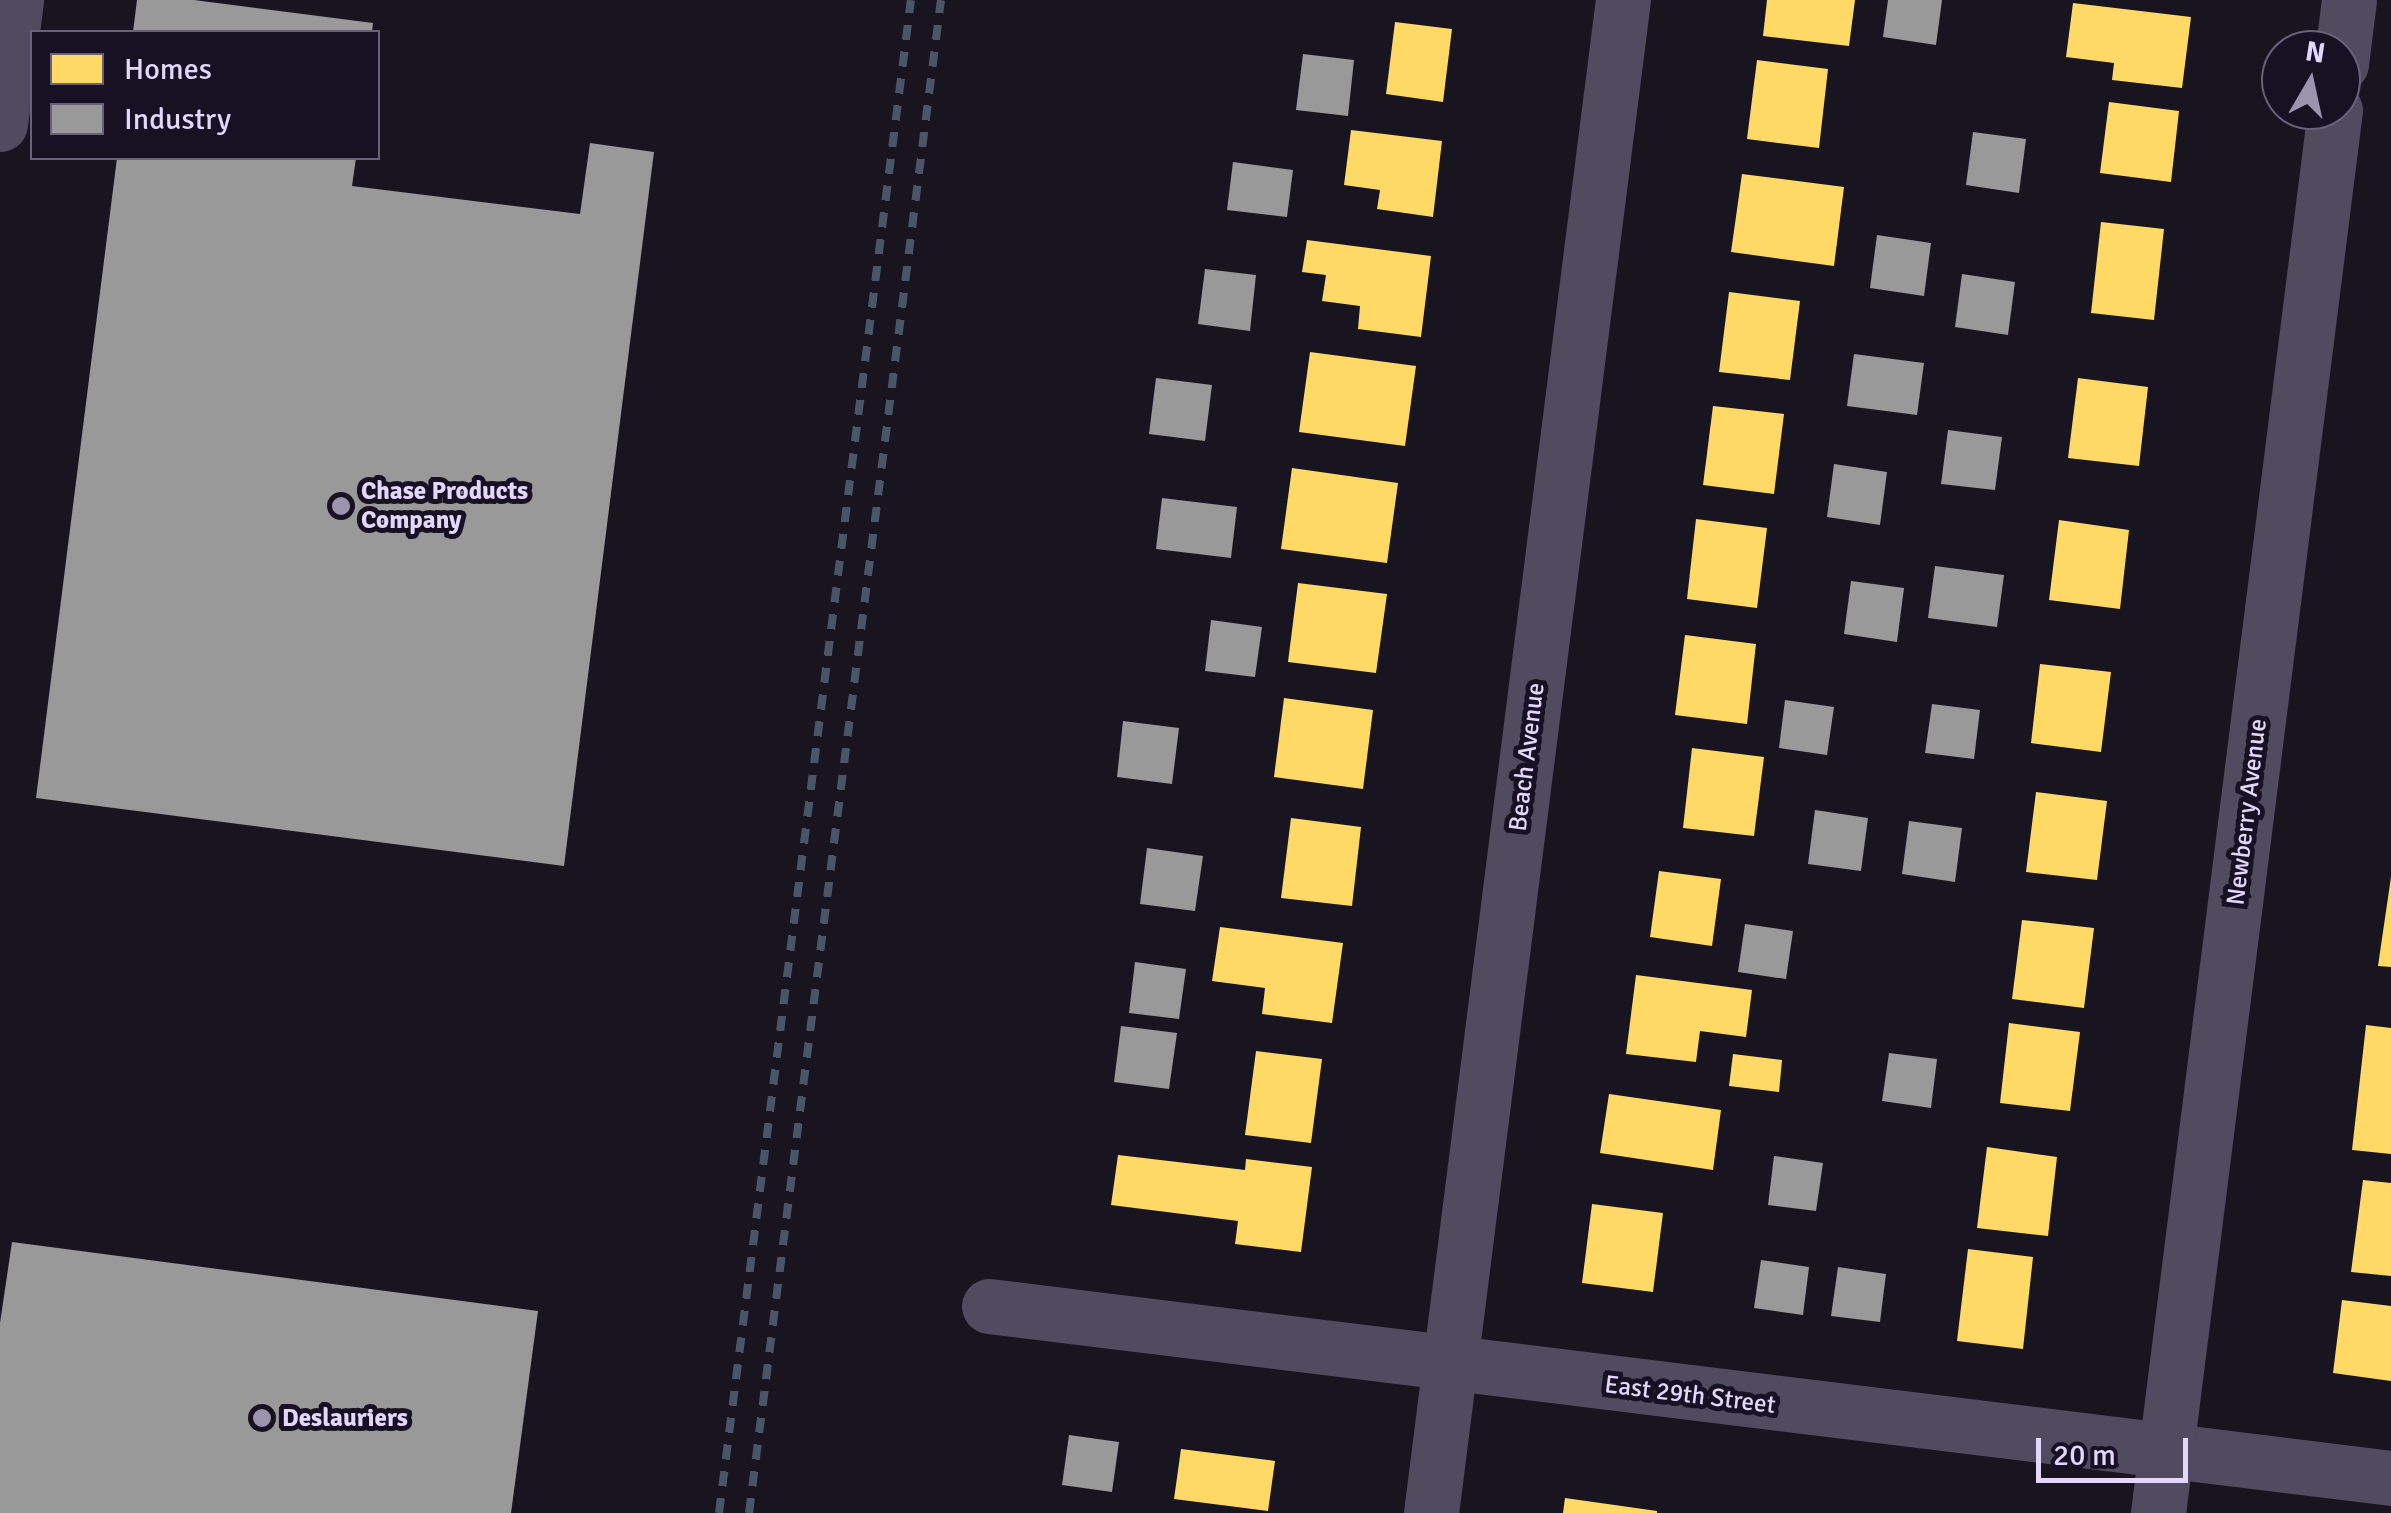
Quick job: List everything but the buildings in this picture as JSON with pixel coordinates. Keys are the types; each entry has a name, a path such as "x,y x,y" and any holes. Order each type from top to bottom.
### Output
{"street":[{"path":"0,124 16,0"},
{"name":"Beach Avenue","path":"1431,1513 1623,0"},
{"path":"2345,30 2349,0"},
{"name":"Newberry Avenue","path":"2158,1513 2332,130"},
{"name":"East 29th Street","path":"989,1306 1450,1367 2391,1478"}],"railway":[{"path":"719,1513 911,0"},
{"path":"749,1513 941,0"}],"place":[{"name":"Chase Products Company","path":"341,506"},
{"name":"Deslauriers","path":"262,1418"}]}
